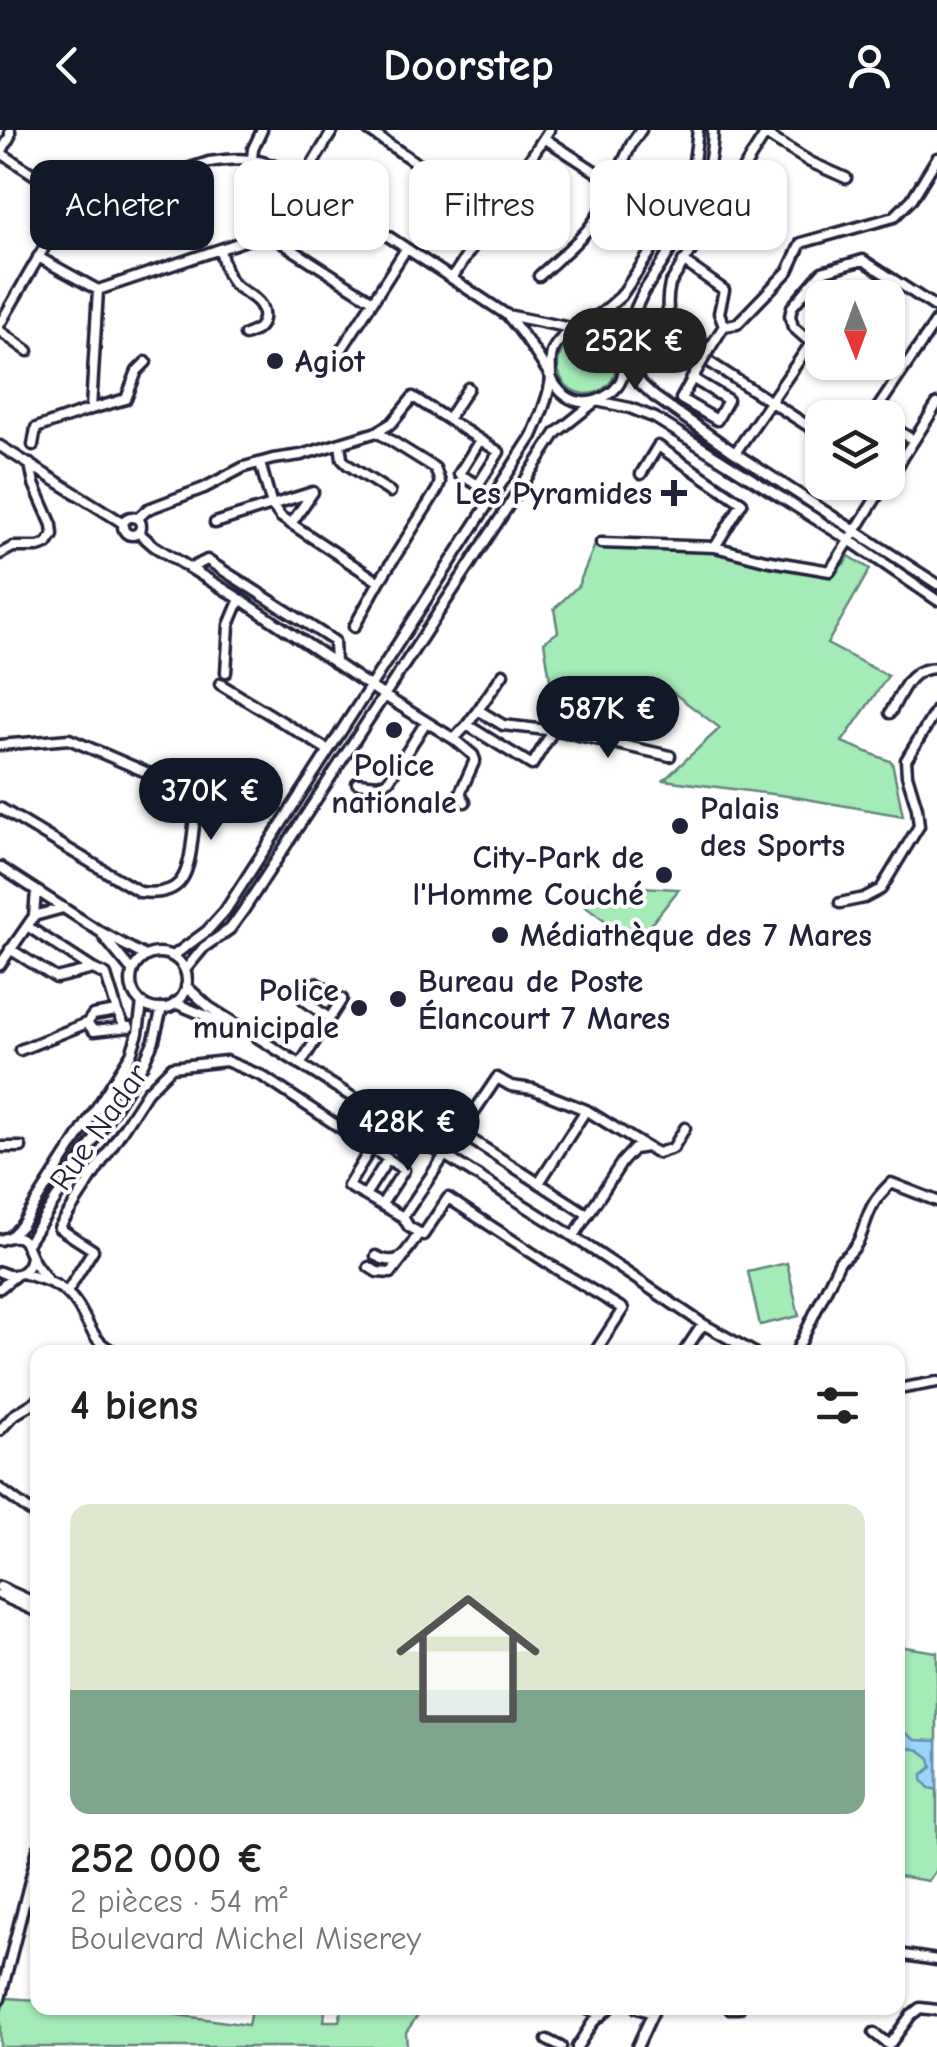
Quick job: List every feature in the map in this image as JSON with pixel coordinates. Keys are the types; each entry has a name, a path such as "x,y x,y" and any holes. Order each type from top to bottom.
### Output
{"street":[{"path":"10,130 0,153 30,172"},
{"path":"252,159 262,130"},
{"path":"315,160 333,130"},
{"path":"368,130 412,160"},
{"path":"624,160 641,130"},
{"path":"173,956 207,932 226,911 532,436 540,420 551,377 549,362 558,342 620,296 677,212 693,170 698,130"},
{"path":"185,970 204,947 230,930 556,433 608,396 621,380 636,308 696,207 709,164 713,130"},
{"path":"687,348 672,328 667,310 670,284 767,132 810,162 846,178"},
{"path":"452,278 547,134 590,167"},
{"path":"694,375 728,400 716,420 679,398 724,326 737,324 788,271 801,242 894,217 912,199 937,158"},
{"path":"214,161 256,160"},
{"path":"539,276 590,228"},
{"path":"38,257 98,290 258,237 273,239 373,301"},
{"path":"389,238 508,315 576,330 590,328 611,337 642,385 654,396 852,535 937,600"},
{"path":"332,364 406,249"},
{"path":"28,351 0,328 43,250"},
{"path":"220,250 228,276 262,310 258,328 245,335"},
{"path":"735,453 811,343 793,327 790,316 792,307 822,272 863,260 937,308"},
{"path":"683,261 724,290 719,313 724,326"},
{"path":"91,408 98,290"},
{"path":"508,315 563,394 572,400 630,408 655,418 937,584"},
{"path":"885,400 937,320"},
{"path":"700,356 805,425"},
{"path":"33,445 36,428 126,399 146,362"},
{"path":"448,420 468,388"},
{"path":"138,518 142,526 139,533 127,534 124,523 129,517 138,518 148,509 204,488 244,466 301,455 378,432 392,423 412,397 499,452 478,485 459,474 480,440"},
{"path":"905,454 937,404"},
{"path":"354,627 440,482 435,468 378,432"},
{"path":"905,434 914,440"},
{"path":"340,444 342,459 348,465 390,492"},
{"path":"0,446 124,523"},
{"path":"641,474 658,446 742,503 715,548"},
{"path":"260,463 272,504 282,517 379,582"},
{"path":"0,554 14,547 38,547 53,535 30,464"},
{"path":"215,523 313,492 291,524"},
{"path":"600,543 715,548 830,571 875,500"},
{"path":"139,533 454,739 475,760 462,791 464,802"},
{"path":"191,568 207,560 334,641 335,663"},
{"path":"226,672 229,625 240,599"},
{"path":"890,713 912,674 937,668"},
{"path":"454,739 503,674"},
{"path":"220,684 328,750"},
{"path":"840,902 864,898 881,889 919,826 906,760 937,709"},
{"path":"478,710 503,725 553,731 670,756"},
{"path":"357,783 379,785 388,780 426,722"},
{"path":"467,725 532,765 553,731"},
{"path":"0,745 69,738 198,794 189,870 180,884 158,894 140,892 0,808"},
{"path":"0,867 99,931 146,956"},
{"path":"0,965 6,950 34,916 36,891"},
{"path":"34,916 63,908"},
{"path":"27,926 106,974 125,1027"},
{"path":"99,931 132,971"},
{"path":"6,950 56,978 93,969"},
{"path":"159,952 173,956 185,970 184,993 175,1004 162,1008 142,1003 131,985 132,971 146,956 159,952"},
{"path":"301,1063 330,1018 342,999 315,983 304,1000 330,1018"},
{"path":"186,986 209,1007 740,1345"},
{"path":"5,1238 20,1226 132,1054 142,1003"},
{"path":"175,1004 262,1040"},
{"path":"27,1244 144,1064 162,1008"},
{"path":"20,1050 87,1023 92,1015 117,1011"},
{"path":"87,1023 94,1031 138,1028"},
{"name":"Rue Nadar","path":"67,1292 93,1250 59,1228 147,1092 172,1067 226,1061 262,1076 388,1159"},
{"path":"402,1217 496,1078 586,1110 658,1153 674,1148 685,1128"},
{"path":"96,1137 112,1144 134,1109 113,1111"},
{"path":"538,1183 586,1110"},
{"path":"461,1133 588,1214"},
{"path":"0,1147 21,1147"},
{"path":"371,1148 348,1186 402,1217 408,1227 423,1235 448,1198 622,1309 600,1345"},
{"path":"574,1236 622,1162 634,1149 646,1148"},
{"path":"365,1194 388,1159 404,1170 382,1204"},
{"path":"799,1345 840,1261 864,1234 874,1201 891,1184 937,1201"},
{"path":"369,1267 391,1273 419,1233"},
{"path":"5,1238 27,1244 47,1280"},
{"path":"376,1256 392,1260 405,1255"},
{"path":"0,1288 26,1269 31,1257"},
{"path":"0,1272 47,1280 67,1292 102,1345"},
{"path":"689,1345 703,1324"},
{"path":"905,1388 937,1382"},
{"path":"0,1430 14,1414 30,1405"},
{"path":"0,1489 30,1511"},
{"path":"0,1587 30,1604"},
{"path":"0,1595 30,1605"},
{"path":"0,1999 30,1881"},
{"path":"905,1955 937,1960"},
{"path":"874,2033 889,2044 920,2008 937,2010"},
{"path":"577,2047 597,2015"},
{"path":"637,2047 652,2015"},
{"path":"546,2040 561,2047"}],"green space":[{"path":"587,336 608,344 616,365 608,386 587,394 566,386 558,365 566,344"},
{"path":"594,547 724,550 828,577 849,556 870,569 827,644 888,676 842,742 892,762 903,816 664,780 720,728 668,689 600,683 588,701 554,704 544,642 558,632 554,609 578,586"},
{"path":"587,884 679,889 636,943 584,905"},
{"path":"787,1263 799,1316 760,1325 748,1272"},
{"path":"905,1647 937,1652 937,1869 928,1881 905,1877"},
{"path":"6,1998 30,2000 30,2015 177,2015 248,2025 250,2015 325,2015 324,2021 339,2021 340,2015 418,2015 406,2032 407,2047 0,2047 0,2015"}],"water":[{"path":"905,1732 915,1740 937,1741 937,1790 922,1780 922,1775 932,1767 930,1758 910,1748 905,1752"}],"place":[{"name":"Agiot","path":"275,361"},
{"name":"Les Pyramides","path":"674,493"},
{"name":"Police nationale","path":"394,730"},
{"name":"Palais des Sports","path":"680,826"},
{"name":"City-Park de l'Homme Couché","path":"664,875"},
{"name":"Médiathèque des 7 Mares","path":"500,935"},
{"name":"Bureau de Poste Élancourt 7 Mares","path":"398,999"},
{"name":"Police municipale","path":"359,1008"}]}
